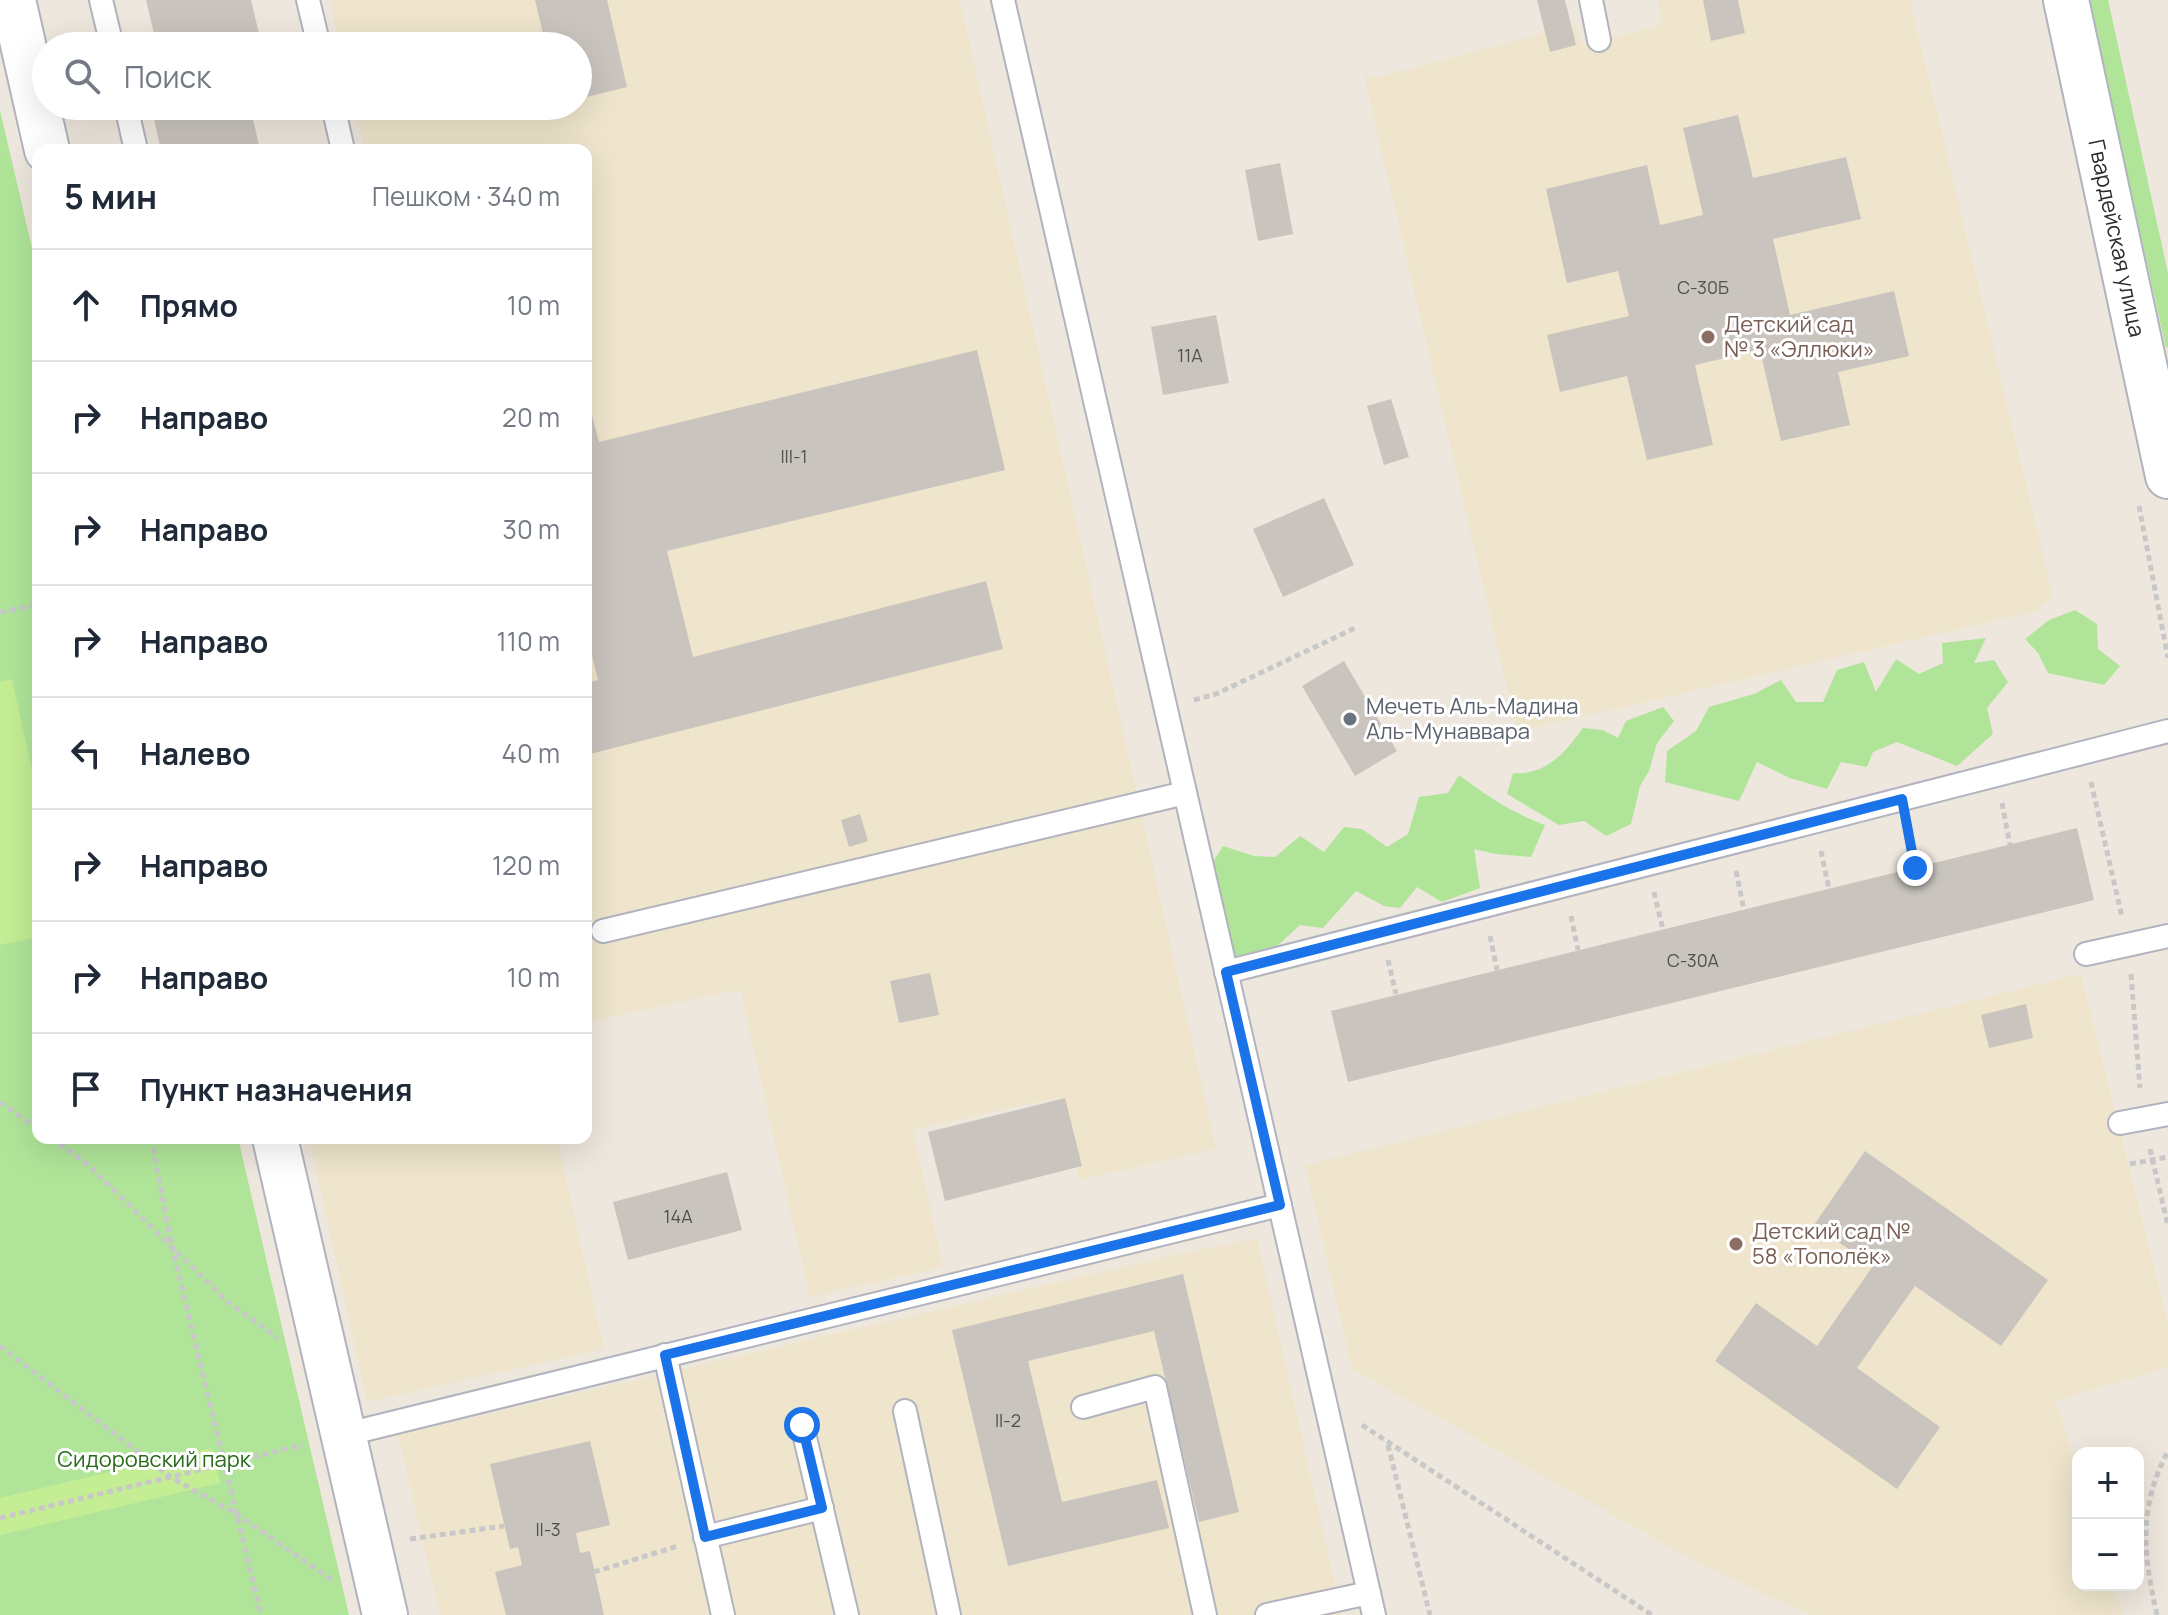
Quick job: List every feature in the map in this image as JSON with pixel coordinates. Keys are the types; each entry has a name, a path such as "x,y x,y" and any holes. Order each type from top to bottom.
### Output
{"street":[{"path":"13,0 32,84"},
{"name":"Гвардейская улица","path":"2066,0 2157,374 2168,476"},
{"path":"40,120 46,144"},
{"path":"276,1144 385,1615"}],"lane":[{"path":"101,0 109,32"},
{"path":"308,0 316,32"},
{"path":"1003,0 1374,1615"},
{"path":"1591,0 1599,40"},
{"path":"127,120 130,144"},
{"path":"336,120 342,144"},
{"path":"1226,972 2168,731"},
{"path":"603,931 1185,793"},
{"path":"2086,954 2168,936"},
{"path":"2120,1123 2168,1114"},
{"path":"343,1435 1280,1205"},
{"path":"665,1355 723,1615"},
{"path":"1083,1407 1155,1387 1205,1615"},
{"path":"905,1411 949,1615"},
{"path":"802,1425 847,1615"},
{"path":"705,1537 822,1508"},
{"path":"1267,1615 1369,1593"}],"path":[{"path":"0,612 32,606"},
{"path":"1216,694 1355,628"},
{"path":"2084,753 2129,945 2143,1119 2168,1226"},
{"path":"1997,775 2010,845"},
{"path":"1902,799 1915,868"},
{"path":"1814,821 1829,889"},
{"path":"0,1102 32,1125"},
{"path":"59,1144 86,1163 229,1303 279,1339"},
{"path":"152,1144 172,1247 261,1615"},
{"path":"2130,1164 2168,1157"},
{"path":"0,1346 172,1478 235,1513 346,1590"},
{"path":"1324,1396 1388,1444 1652,1615"},
{"path":"0,1518 343,1435"},
{"path":"1388,1444 1430,1615"},
{"path":"2157,1615 2146,1551 2146,1507 2168,1451"},
{"path":"406,1539 504,1526"},
{"path":"594,1572 705,1537"}],"shaded area":[{"path":"330,0 960,0 1216,1149 1079,1180 1060,1097 913,1130 943,1267 810,1297 740,989 592,1022 592,144 363,144 357,120 592,120 592,32 337,32"},
{"name":"Детский сад № 3 «Эллюки»","path":"1658,0 1910,0 2053,597 2033,612 1525,730 1518,735 1364,76 1378,77 1575,25 1582,45 1662,25"},
{"name":"Детский сад № 58 «Тополёк»","path":"2081,974 2168,1323 2168,1367 2056,1401 2072,1453 2072,1591 2116,1591 2123,1615 1810,1615 1700,1564 1352,1369 1305,1165"},
{"path":"310,1144 558,1144 604,1349 367,1402"},
{"path":"1257,1239 1342,1615 440,1615 398,1435 1187,1252"}],"green space":[{"path":"2088,0 2108,0 2168,273 2166,348"},
{"name":"Сидоровский парк","path":"0,110 32,248 32,1144 239,1144 349,1615 0,1615"},
{"path":"2075,610 2097,624 2098,649 2120,666 2104,685 2048,673 2038,653 2025,639 2049,620"},
{"path":"1986,638 1974,663 1994,660 2008,682 1987,708 1993,734 1957,766 1897,742 1873,752 1867,767 1841,762 1827,789 1790,778 1757,762 1739,801 1665,782 1667,751 1696,731 1709,707 1754,694 1781,680 1796,702 1823,702 1837,670 1864,662 1876,692 1896,659 1919,674 1943,663 1942,643"},
{"path":"12,679 32,771 32,938 0,945 0,682"},
{"path":"1663,707 1674,721 1657,743 1649,771 1640,786 1631,824 1606,836 1584,821 1559,825 1507,794 1513,773 1535,771 1554,761 1583,728 1603,730 1618,738 1626,721"},
{"path":"1459,775 1500,803 1545,825 1531,857 1474,849 1480,888 1442,902 1417,887 1400,908 1384,906 1356,891 1323,928 1300,925 1277,946 1236,956 1219,913 1208,870 1223,846 1254,856 1275,857 1300,836 1324,852 1344,827 1362,829 1387,847 1408,834 1419,797 1448,793"},
{"path":"211,1448 220,1483 0,1535 0,1498"}],"building":[{"path":"146,0 251,0 259,32 154,32"},
{"path":"535,0 607,0 627,87 592,96 592,32 543,32"},
{"path":"1537,0 1565,0 1576,45 1550,52"},
{"path":"1703,0 1738,0 1745,33 1711,41"},
{"path":"1738,115 1753,178 1846,157 1861,219 1773,239 1790,315 1894,291 1909,356 1838,372 1850,425 1781,441 1760,350 1695,365 1713,445 1647,460 1627,376 1560,392 1547,335 1629,316 1618,271 1567,283 1546,189 1647,165 1660,225 1703,215 1683,128"},
{"path":"154,120 253,120 259,144 160,144"},
{"path":"1280,163 1293,234 1258,241 1245,170"},
{"path":"1216,315 1229,383 1163,395 1151,327"},
{"path":"977,350 1005,470 667,551 693,657 986,581 1003,649 592,753 592,682 598,680 592,656 592,415 599,442"},
{"path":"1391,399 1409,457 1384,465 1367,406"},
{"path":"1324,498 1354,565 1283,597 1253,529"},
{"name":"Мечеть Аль-Мадина Аль-Мунаввара","path":"1344,661 1397,751 1355,776 1302,686"},
{"path":"860,814 868,841 849,847 841,820"},
{"path":"2077,828 2094,900 1348,1082 1331,1011"},
{"path":"930,973 939,1015 899,1023 890,981"},
{"path":"2026,1004 2033,1038 1989,1048 1981,1015"},
{"path":"1065,1098 1082,1166 945,1201 928,1132"},
{"path":"1865,1151 2048,1280 2001,1346 1915,1286 1857,1368 1940,1427 1897,1489 1715,1361 1756,1303 1817,1346 1873,1266 1814,1225"},
{"path":"727,1172 742,1230 628,1260 613,1202"},
{"path":"1183,1274 1239,1512 1199,1522 1154,1331 1028,1361 1062,1502 1157,1480 1169,1528 1008,1566 952,1330"},
{"path":"590,1441 610,1525 576,1533 580,1553 590,1551 604,1615 506,1615 495,1572 522,1565 518,1547 510,1549 490,1464"}],"place":[{"name":"Детский сад № 3 «Эллюки»","path":"1708,337"},
{"name":"Мечеть Аль-Мадина Аль-Мунаввара","path":"1350,719"},
{"name":"Детский сад № 58 «Тополёк»","path":"1736,1244"}],"route":[{"path":"802,1425 822,1508 705,1537 665,1355 1280,1205 1226,972 1902,799 1915,868"}]}
